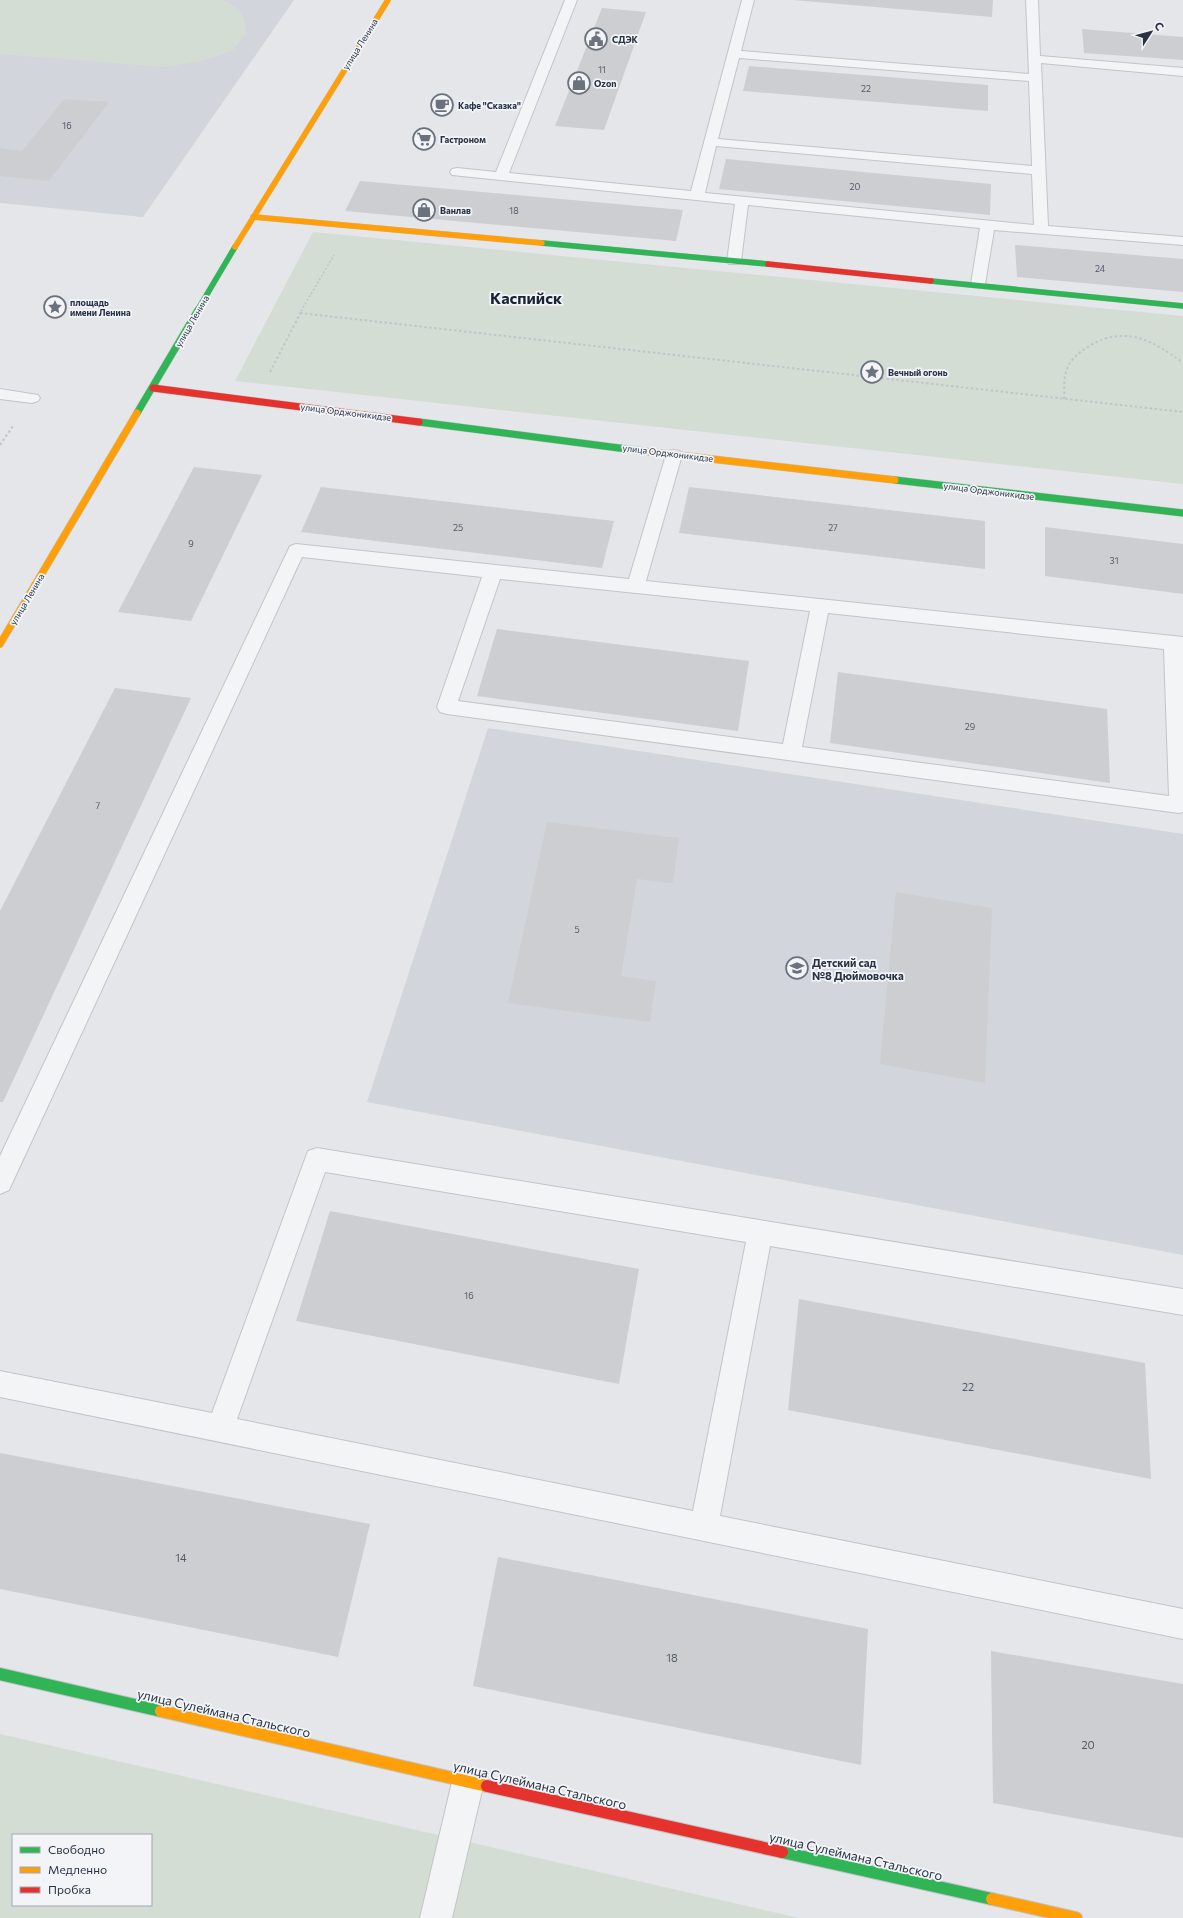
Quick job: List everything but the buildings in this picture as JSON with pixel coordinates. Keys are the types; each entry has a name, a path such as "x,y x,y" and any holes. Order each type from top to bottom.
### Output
{"street":[{"name":"улица Ленина","path":"0,644 253,217 388,0"},
{"path":"501,176 571,0"},
{"path":"697,196 748,0"},
{"path":"1032,0 1041,230"},
{"path":"734,54 1035,78"},
{"path":"1035,59 1183,72"},
{"path":"711,142 1039,171"},
{"path":"457,172 988,225 1183,241"},
{"path":"734,261 742,200"},
{"path":"253,217 978,284 1183,306"},
{"path":"978,284 988,225"},
{"name":"улица Орджоникидзе","path":"153,388 674,455 1183,513"},
{"path":"0,394 32,398"},
{"path":"636,586 674,455"},
{"path":"0,1182 296,550 493,572 1178,643 1180,744 1179,805 447,707 493,572"},
{"path":"791,753 820,606"},
{"path":"220,1429 317,1159 1183,1302"},
{"path":"704,1527 760,1232"},
{"path":"0,1384 1183,1624"},
{"name":"улица Сулеймана Стальского","path":"0,1674 468,1782 1076,1918"},
{"path":"436,1918 468,1782"}],"path":[{"path":"255,400 300,313 351,225"},
{"path":"300,313 1183,412"},
{"path":"1064,399 1065,372 1073,358 1094,343 1111,336 1133,335 1154,344 1183,363"}],"shaded area":[{"path":"0,0 294,0 143,217 0,203"},
{"path":"0,0 222,0 238,8 241,12 243,15 246,33 232,51 201,61 164,67 0,54"},
{"path":"313,232 1183,316 1183,484 235,381"},
{"name":"Детский сад №8 Дюймовочка","path":"488,728 1183,834 1183,1255 367,1102"},
{"path":"0,1734 799,1918 0,1918"}],"traffic: fast":[{"path":"542,243 768,264"},
{"path":"137,413 235,247"},
{"path":"931,281 1183,306"},
{"path":"419,422 642,451"},
{"path":"895,480 1183,513"},
{"path":"0,1674 161,1711"},
{"path":"782,1852 992,1899"}],"traffic: slow":[{"path":"235,247 388,0"},
{"path":"253,217 542,243"},
{"path":"0,644 137,413"},
{"path":"642,451 895,480"},
{"path":"161,1711 487,1786"},
{"path":"992,1899 1076,1918"}],"traffic: jam":[{"path":"768,264 931,281"},
{"path":"153,388 419,422"},
{"path":"487,1786 782,1852"}],"place":[{"name":"СДЭК","path":"596,39"},
{"name":"Ozon","path":"579,83"},
{"name":"Кафе \"Сказка\"","path":"442,105"},
{"name":"Гастроном","path":"424,139"},
{"name":"Ванлав","path":"424,210"},
{"name":"площадь имени Ленина","path":"55,307"},
{"name":"Вечный огонь","path":"872,372"},
{"name":"Детский сад №8 Дюймовочка","path":"797,968"}],"district":[{"name":"Каспийск","path":"526,297"}]}
